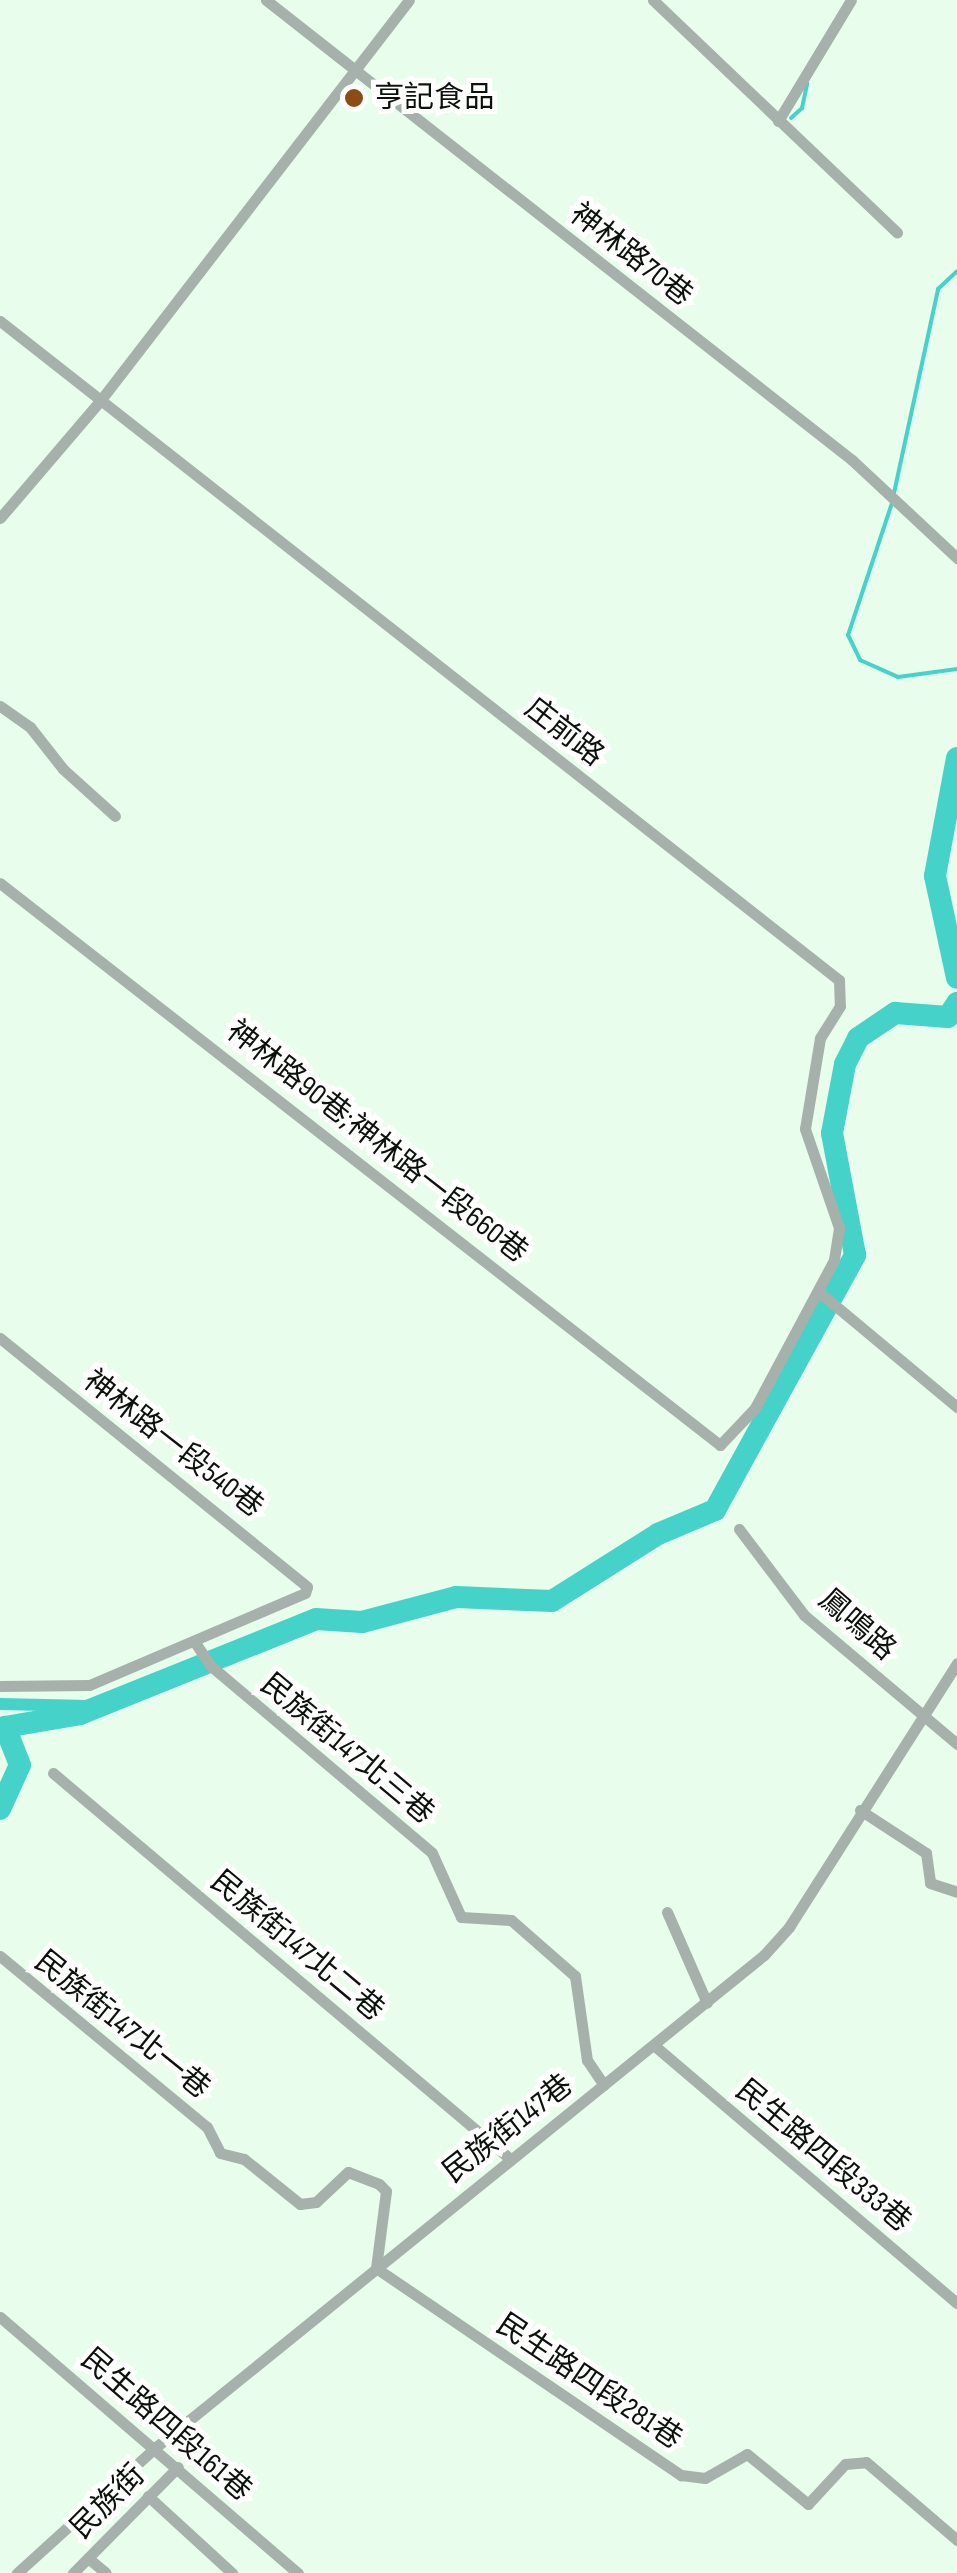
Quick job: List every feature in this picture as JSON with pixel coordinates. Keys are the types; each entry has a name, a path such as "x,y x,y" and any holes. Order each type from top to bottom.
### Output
{"street":[{"name":"神林路70巷","path":"266,0 852,460 957,558"},
{"path":"0,518 100,401 358,72 409,0"},
{"path":"652,0 897,232"},
{"path":"778,121 800,94 824,37 852,0"},
{"name":"庄前路","path":"0,321 839,980 840,1006 820,1038 805,1129 839,1228 834,1260 819,1292"},
{"path":"0,706 30,727 64,770 114,816"},
{"name":"神林路90巷;神林路一段660巷","path":"0,883 720,1445 755,1408 819,1292"},
{"path":"819,1292 957,1407"},
{"name":"神林路一段540巷","path":"0,1338 298,1575 305,1593 194,1641"},
{"name":"鳳鳴路","path":"738,1529 804,1615 957,1744"},
{"path":"0,1686 89,1684 194,1641"},
{"name":"民族街147北三巷","path":"194,1641 211,1666 432,1853 461,1917 511,1920 575,1976 586,2060 604,2086"},
{"name":"民族街147巷","path":"17,2573 156,2448 508,2158 656,2047 789,1927 920,1712 957,1662"},
{"name":"民族街147北二巷","path":"53,1773 508,2158"},
{"path":"860,1810 926,1853 930,1883 957,1892"},
{"path":"667,1912 707,2003"},
{"name":"民族街147北一巷","path":"0,1956 207,2126 220,2153 244,2159 300,2204 316,2202 348,2172 379,2184 386,2191 376,2268"},
{"name":"民生路四段333巷","path":"656,2047 957,2303"},
{"name":"民生路四段281巷","path":"376,2268 680,2475 695,2481 747,2454 808,2504 845,2464 866,2462 957,2540"},
{"name":"民生路四段161巷","path":"0,2317 298,2573"},
{"name":"民族街","path":"73,2573 178,2468"},
{"path":"148,2496 232,2573"},
{"path":"88,2558 106,2573"}],"waterway":[{"path":"791,118 802,108 807,84"},
{"path":"894,493 938,289 957,271"},
{"path":"892,503 848,635 860,660 898,677 957,669"},
{"path":"957,758 935,876 957,978"},
{"path":"0,1809 20,1765 5,1727 80,1714 316,1619 362,1622 456,1597 552,1601 658,1534 715,1510 855,1255 832,1133 845,1064 858,1038 895,1013 948,1017 957,1003"},
{"path":"0,1704 89,1706"}],"place":[{"name":"亨記食品","path":"354,98"}]}
